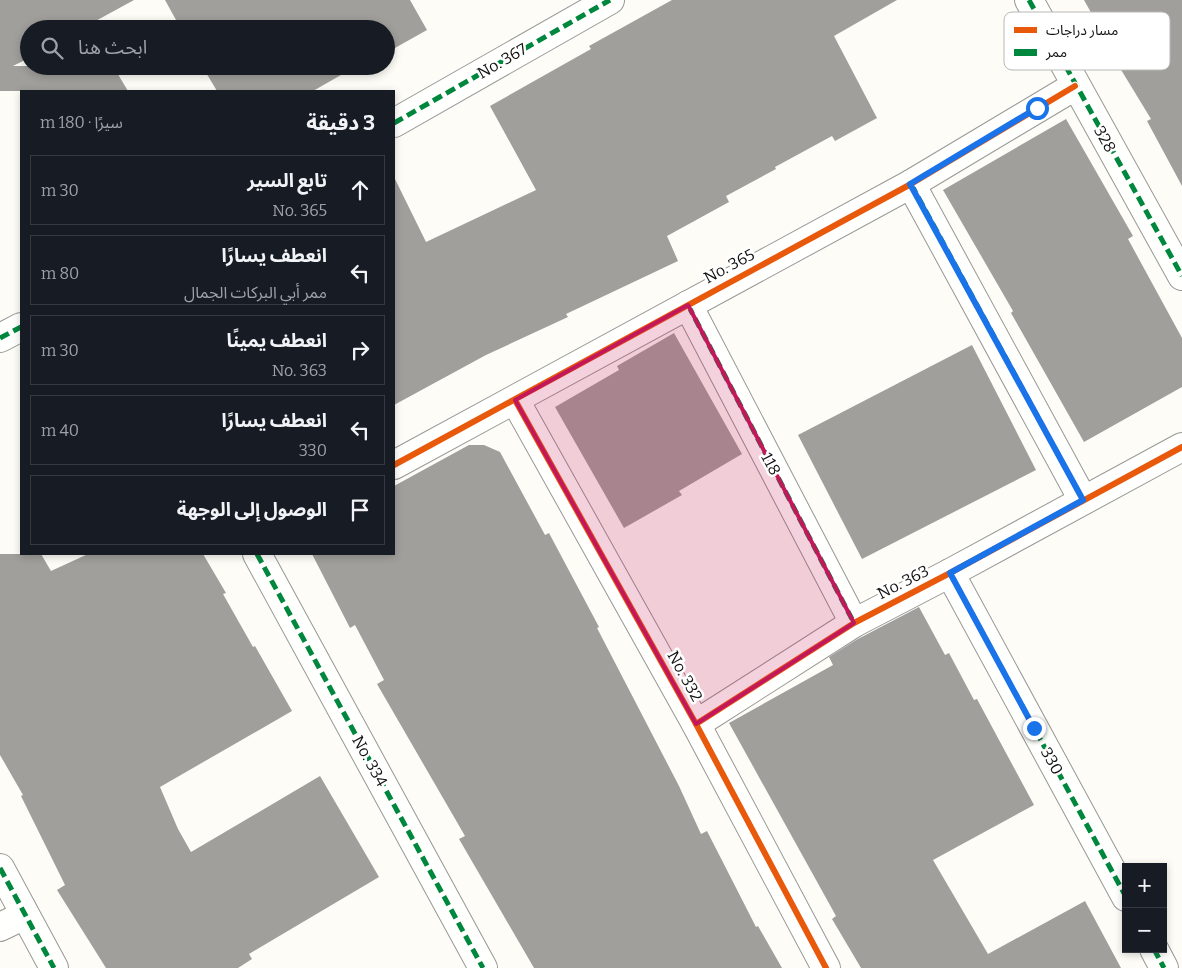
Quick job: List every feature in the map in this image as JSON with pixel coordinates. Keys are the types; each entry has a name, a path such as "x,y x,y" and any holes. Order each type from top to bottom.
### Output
{"street":[{"name":"No. 367","path":"395,121 610,0"},
{"name":"328","path":"1029,0 1035,12"},
{"name":"328","path":"1066,70 1182,276"},
{"name":"No. 365","path":"395,464 910,184 1075,86"},
{"path":"910,184 1083,500"},
{"name":"118","path":"688,305 854,623"},
{"path":"0,338 20,328"},
{"name":"No. 332","path":"515,400 696,724 826,968"},
{"name":"No. 363","path":"696,724 854,623 1182,447"},
{"name":"No. 334","path":"258,555 483,968"},
{"name":"330","path":"950,573 1122,890"},
{"path":"0,868 54,968"},
{"path":"0,927 25,914"},
{"path":"1156,953 1164,968"}],"highlighted area":[{"path":"688,305 854,623 696,724 515,400"}],"building":[{"path":"0,0 134,0 97,20 20,20 20,62 13,66 20,66 20,75 118,75 127,90 0,91"},
{"path":"165,0 410,0 427,30 395,48 395,20 176,20"},
{"path":"672,0 897,0 834,36 877,118 835,141 832,136 775,167 776,169 726,196 729,202 667,236 678,261 566,314 568,317 486,355 395,404 395,179 426,242 536,190 490,106 591,49 589,46"},
{"path":"1084,0 1182,0 1182,186 1147,121 1151,119 1121,70 1170,70 1170,12 1091,12"},
{"path":"207,75 341,75 315,90 216,90"},
{"path":"1066,119 1133,236 1128,239 1182,338 1182,387 1084,442 1011,313 1013,311 943,190"},
{"path":"674,333 742,454 679,491 682,495 624,528 555,407 619,370 617,366"},
{"path":"972,345 1036,470 862,559 798,435"},
{"path":"469,445 484,445 500,452 545,535 549,533 599,627 597,628 679,786 701,834 707,831 756,927 758,926 782,968 534,968 459,839 465,836 377,684 384,680 355,625 350,628 313,555 395,555 395,485"},
{"path":"0,554 42,555 51,571 86,555 204,555 226,593 223,594 253,647 255,646 292,711 160,787 178,829 191,852 320,776 379,877 249,954 252,959 238,968 106,968 57,890 65,885 21,796 23,795 0,755"},
{"path":"919,607 945,655 949,653 974,700 977,699 1034,805 933,860 988,954 1085,901 1121,968 861,968 832,919 836,916 729,723 833,665 829,657 856,640"}],"marked path":[{"path":"395,122 610,0"},
{"path":"1029,0 1036,12"},
{"path":"1068,70 1182,276"},
{"path":"911,184 1083,500"},
{"path":"688,305 854,623"},
{"path":"0,338 20,328"},
{"path":"258,555 483,968"},
{"path":"950,573 1122,890"},
{"path":"0,868 54,968"},
{"path":"1156,953 1164,968"}],"cycle path":[{"path":"395,464 911,184 1075,86"},
{"path":"515,400 696,724 826,968"},
{"path":"696,724 854,623 1182,447"}],"route":[{"path":"1034,728 950,573 1083,500 910,184 1037,108"}]}
